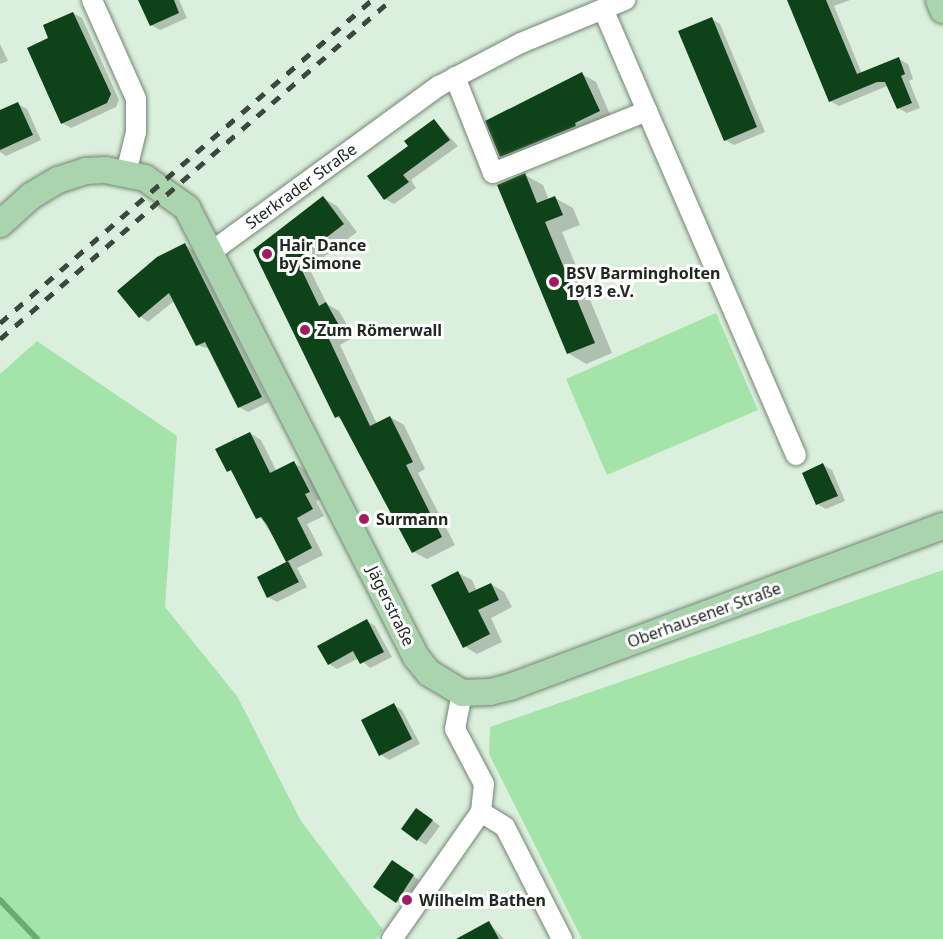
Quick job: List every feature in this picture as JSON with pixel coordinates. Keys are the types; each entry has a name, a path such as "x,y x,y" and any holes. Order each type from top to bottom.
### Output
{"main road":[{"path":"939,0 943,10"},
{"path":"0,224 31,196 72,174 105,170 126,173 158,185 187,208 211,252"},
{"name":"Jägerstraße","path":"211,252 416,657 429,673 462,693"},
{"name":"Oberhausener Straße","path":"462,693 490,692 510,687 943,526"}],"street":[{"path":"92,0 136,99 136,132 126,173"},
{"name":"Sterkrader Straße","path":"211,252 455,77 521,43 625,0"},
{"path":"603,9 796,455"},
{"path":"455,77 493,173 647,111"},
{"path":"392,939 481,812 484,784 455,729 462,693"},
{"path":"481,812 506,827 562,939"}],"green space":[{"path":"716,313 758,410 607,475 566,379"},
{"path":"37,341 177,436 165,607 237,696 301,821 383,930 376,939 0,939 0,374"},
{"path":"943,570 943,939 582,939 489,754 490,727"}],"building":[{"path":"138,0 174,0 179,13 150,26"},
{"path":"787,0 826,0 857,74 899,57 905,74 901,76 912,103 897,109 885,82 877,82 829,102"},
{"path":"73,12 111,94 107,103 61,124 27,48 48,38 43,25"},
{"path":"712,17 757,127 724,141 678,31"},
{"path":"582,72 600,111 575,123 576,126 500,157 485,121"},
{"path":"18,102 33,135 0,150 0,110"},
{"path":"434,119 450,140 403,175 409,182 384,200 367,176 408,146 404,141"},
{"name":"BSV Barmingholten 1913 e.V.","path":"525,173 537,203 555,196 563,215 545,222 595,343 567,354 497,185"},
{"path":"323,196 344,224 297,260 319,306 326,302 341,329 328,337 370,426 390,416 413,462 406,465 442,537 412,553 339,416 335,418 253,250"},
{"path":"185,243 262,397 238,408 205,342 196,346 169,293 139,318 117,291 157,257"},
{"path":"250,432 270,473 294,461 310,492 305,494 313,509 297,518 312,548 286,562 267,525 261,517 256,519 231,470 227,472 215,449"},
{"path":"823,463 838,496 816,505 802,473"},
{"path":"288,561 299,582 267,598 257,577"},
{"path":"458,571 469,593 491,583 499,600 478,610 490,634 463,648 431,585"},
{"path":"367,619 384,652 360,664 353,651 328,665 317,646"},
{"path":"394,703 412,739 379,756 361,720"},
{"path":"416,808 433,820 417,841 401,829"},
{"path":"392,860 414,875 396,903 373,887"},
{"path":"489,921 499,939 456,939"}],"waterway":[{"path":"0,900 37,939"}],"railway":[{"path":"0,323 372,0"},
{"path":"0,339 391,0"}],"place":[{"name":"Hair Dance by Simone","path":"267,254"},
{"name":"BSV Barmingholten 1913 e.V.","path":"554,282"},
{"name":"Zum Römerwall","path":"305,330"},
{"name":"Surmann","path":"364,519"},
{"name":"Wilhelm Bathen","path":"407,900"}]}
